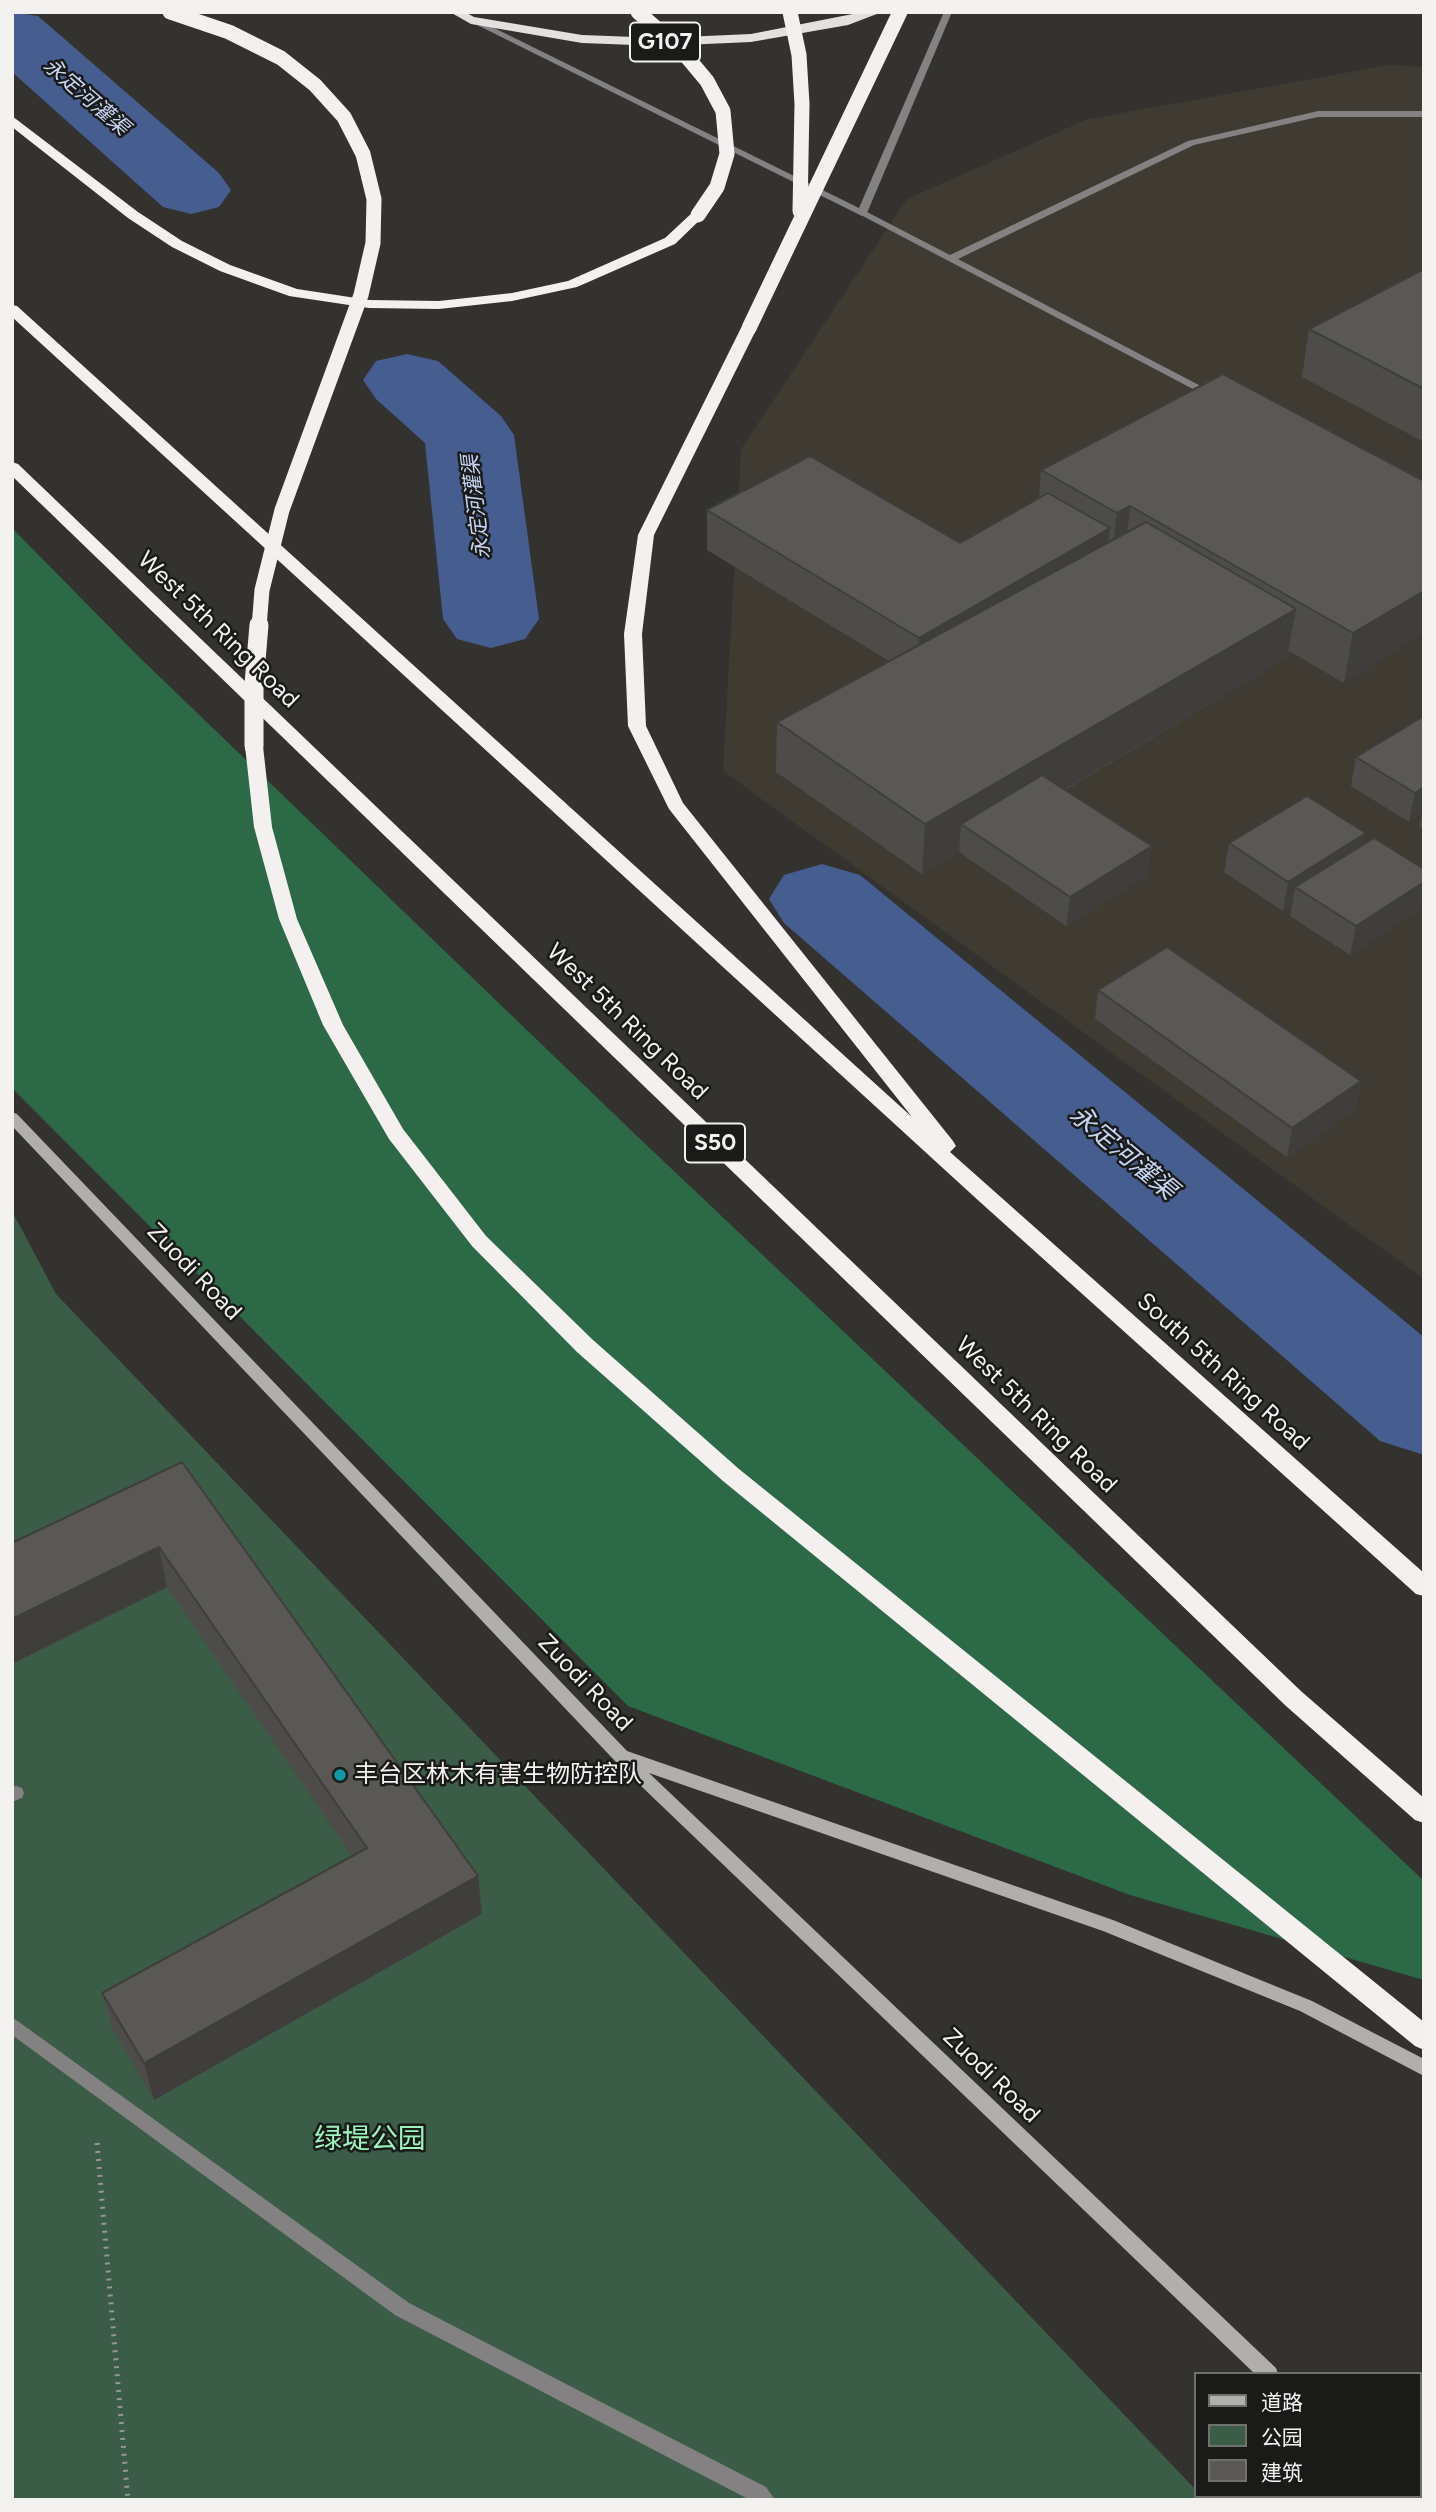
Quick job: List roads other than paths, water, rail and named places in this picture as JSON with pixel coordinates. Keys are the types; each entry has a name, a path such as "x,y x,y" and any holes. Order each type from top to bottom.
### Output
{"highway":[{"path":"170,12 229,32 281,58 315,85 344,117 363,154 374,199 373,243 361,295 282,510 262,590 254,684 254,746 263,827 288,919 333,1025 396,1134 479,1241 585,1346 731,1475 1424,2038"},
{"name":"G107","path":"456,12 471,20 582,39 661,42 751,38 848,21 876,12"},
{"path":"12,120 134,215 177,244 225,268 294,293 369,304 439,305 512,297 572,284 633,260 670,241 698,215 717,187 727,154 723,111 707,81 682,51 638,12"},
{"path":"790,12 799,55 802,104 799,220"},
{"path":"900,12 749,328 646,535 633,634 637,726 674,805 987,1197"},
{"path":"12,309 987,1197"},
{"name":"West 5th Ring Road","path":"12,467 1284,1689 1424,1813"},
{"name":"South 5th Ring Road","path":"987,1197 1424,1587"}],"main road":[{"name":"Zuodi Road","path":"12,1117 622,1757 1267,2372"},
{"path":"622,1757 1107,1925 1306,2006 1424,2068"}],"street":[{"path":"862,213 948,12"},
{"path":"471,20 862,213 1221,401"},
{"path":"950,259 1191,143 1318,114 1424,114"},
{"path":"12,2025 402,2309 759,2494 765,2500"}],"waterway":[{"name":"永定河灌渠","path":"12,32 191,190"},
{"name":"永定河灌渠","path":"407,380 469,435 491,619"},
{"name":"永定河灌渠","path":"822,899 1424,1407"}],"place":[{"name":"丰台区林木有害生物防控队","path":"340,1775"}],"park label":[{"name":"绿堤公园","path":"370,2140"}]}
